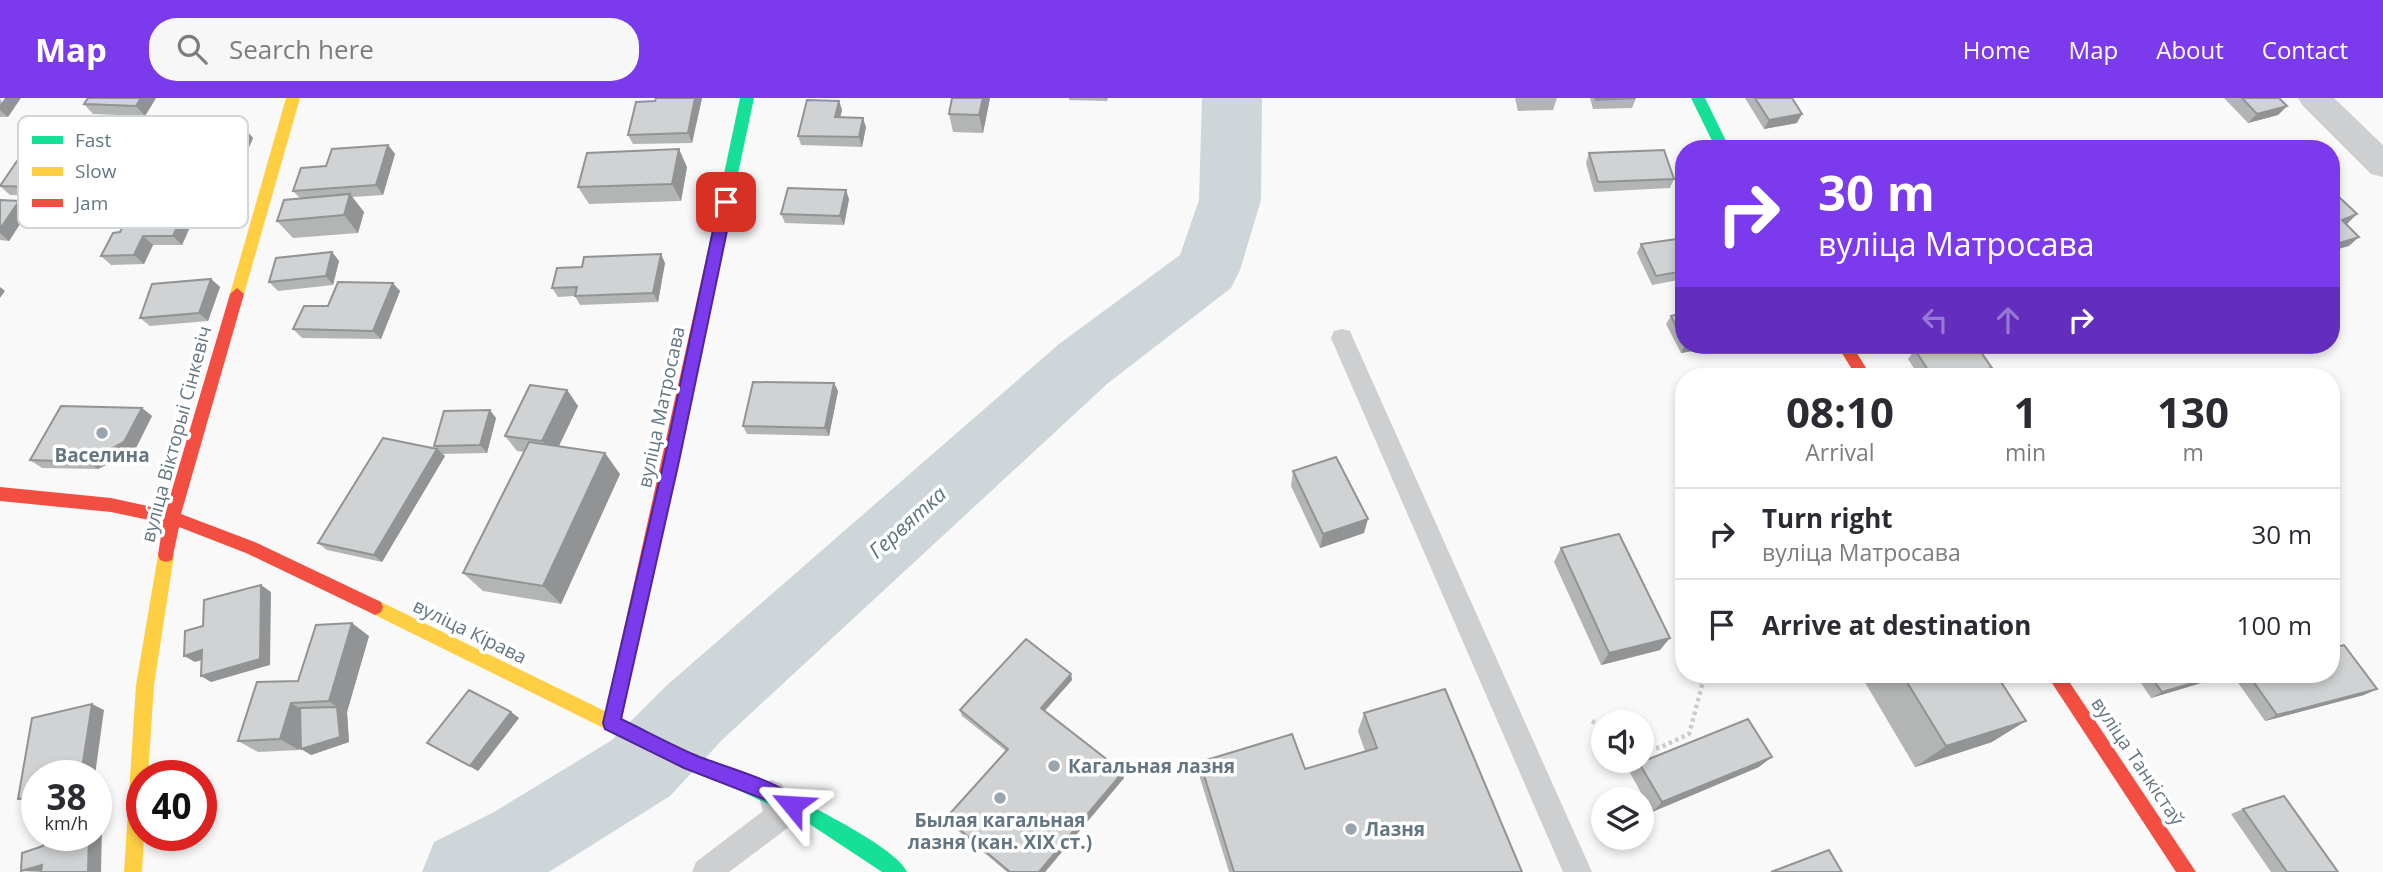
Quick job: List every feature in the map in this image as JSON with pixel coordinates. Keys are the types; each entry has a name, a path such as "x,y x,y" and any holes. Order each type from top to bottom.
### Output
{"street":[{"name":"вуліца Вікторыі Сінкевіч","path":"133,872 145,685 172,518 293,98"},
{"name":"вуліца Матросава","path":"619,727 747,98"},
{"path":"1698,98 1719,140"},
{"path":"2314,98 2383,165"},
{"name":"вуліца Кірава","path":"0,494 105,506 172,518 246,544 690,762 772,794 852,839 898,872"},
{"name":"вуліца Танкістаў","path":"2060,683 2188,872"}],"lane":[{"path":"1342,338 1578,872"},
{"path":"705,872 779,817 772,794"}],"path":[{"path":"1654,747 1689,734 1703,683"}],"building":[{"path":"88,98 141,98 136,106 84,104"},
{"path":"656,98 695,98 688,133 628,135 636,102 655,101"},
{"path":"952,98 983,98 979,115 949,114"},
{"path":"1595,98 1636,98 1596,100"},
{"path":"1755,98 1792,98 1802,114 1769,120"},
{"path":"2242,98 2279,98 2287,106 2257,114"},
{"path":"807,100 839,101 835,117 863,118 859,137 798,136"},
{"path":"388,145 376,185 293,191 301,168 326,166 332,149"},
{"path":"679,149 672,184 578,187 587,153"},
{"path":"1664,150 1674,179 1598,182 1589,153"},
{"path":"17,161 18,161 18,187 0,186"},
{"path":"788,188 846,190 840,216 781,214"},
{"path":"350,194 344,215 277,221 284,200"},
{"path":"2340,198 2357,214 2342,220 2359,237 2340,243"},
{"path":"0,200 18,201 18,202 0,229"},
{"path":"122,228 177,228 173,236 143,236 134,255 101,256 113,233 120,232"},
{"path":"1675,239 1675,273 1656,276 1641,244"},
{"path":"332,252 326,276 269,282 276,258"},
{"path":"661,254 653,293 575,296 577,287 552,288 557,268 582,267 584,257"},
{"path":"211,279 199,313 140,318 152,284"},
{"path":"338,282 393,283 373,331 293,329 304,306 328,306"},
{"path":"1918,354 1982,354 1992,368 1927,368"},
{"path":"753,382 834,383 825,428 743,426"},
{"path":"530,385 567,390 542,441 505,436"},
{"name":"Васелина","path":"61,406 142,408 124,442 87,462 30,460"},
{"path":"490,410 480,445 434,446 444,411"},
{"path":"383,438 437,449 374,555 318,543"},
{"path":"529,442 605,453 543,586 463,573"},
{"path":"1336,457 1368,519 1323,534 1293,471"},
{"path":"1619,534 1670,638 1609,653 1561,548"},
{"path":"261,585 260,659 201,676 202,650 184,656 185,631 203,626 204,600"},
{"path":"352,623 329,701 291,703 280,739 238,741 257,682 298,681 316,625"},
{"name":"Кагальная лазня","path":"1026,639 1071,674 1041,708 1123,772 1039,872 1010,872 946,818 1008,749 960,710"},
{"path":"2344,645 2377,689 2277,715 2254,683 2340,683 2340,646"},
{"path":"1908,683 2002,683 2026,721 1946,746"},
{"path":"2156,683 2193,683 2162,692"},
{"name":"Лазня","path":"1445,689 1522,872 1234,872 1200,762 1292,734 1305,769 1377,748 1364,713"},
{"path":"469,690 511,712 470,766 427,743"},
{"path":"92,704 83,760 25,760 32,718"},
{"path":"337,707 340,737 301,749 300,708"},
{"path":"1748,719 1772,757 1662,802 1645,773 1654,773 1654,757"},
{"path":"2284,796 2338,872 2287,872 2243,809"},
{"path":"1829,850 1842,872 1771,872"},
{"path":"89,851 88,872 41,872 42,865 21,871 22,853"}],"waterway":[{"name":"Гервятка","path":"464,872 523,841 641,768 694,713 1083,364 1208,270 1230,200 1232,98"}],"traffic: fast":[{"path":"713,259 747,98"},
{"path":"1698,98 1719,140"},
{"path":"730,777 775,796 817,819 898,872"}],"traffic: slow":[{"path":"237,294 293,98"},
{"path":"133,872 145,685 166,555"},
{"path":"375,607 690,762 730,777"}],"traffic: jam":[{"path":"612,723 713,259"},
{"path":"166,555 172,518 237,294"},
{"path":"1850,354 1859,368"},
{"path":"0,494 111,505 175,519 252,548 375,607"},
{"path":"2060,683 2187,872"}],"place":[{"name":"Васелина","path":"102,433"},
{"name":"Кагальная лазня","path":"1054,766"},
{"name":"Былая кагальная лазня (кан. XIX ст.)","path":"1000,798"},
{"name":"Лазня","path":"1351,829"}],"route":[{"path":"726,202 612,723 690,762 772,794 792,805"}]}
